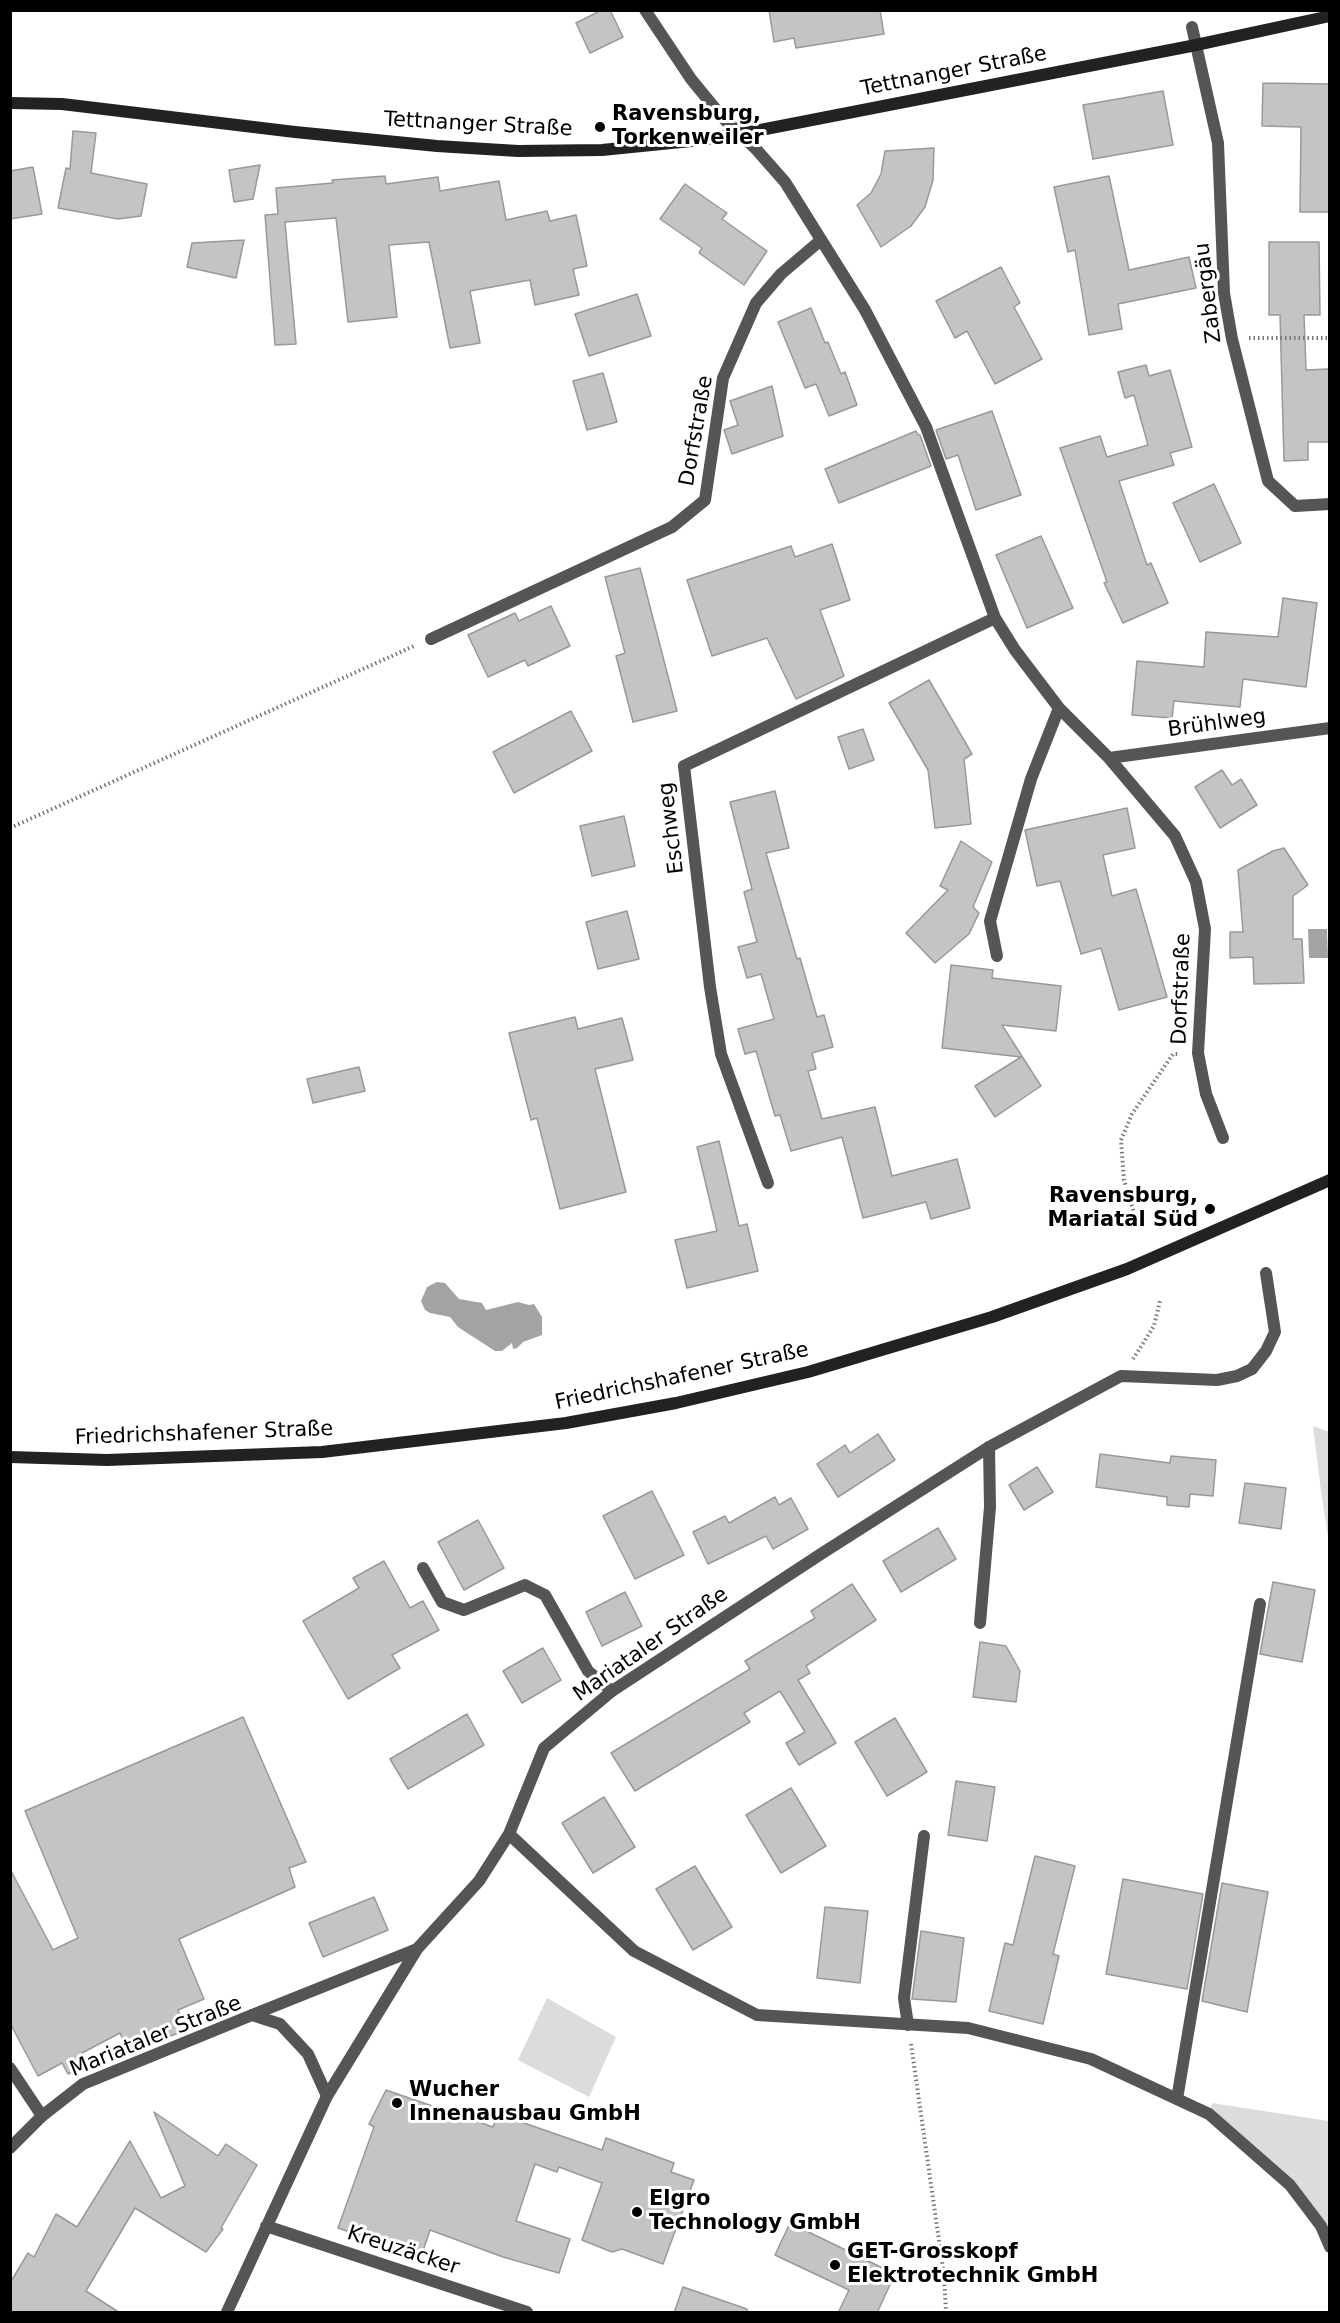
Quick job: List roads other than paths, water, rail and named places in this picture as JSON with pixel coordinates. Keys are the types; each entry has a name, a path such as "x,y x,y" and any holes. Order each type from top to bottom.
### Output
{"main road":[{"name":"Tettnanger Straße","path":"10,103 62,104 295,132 518,151 602,150 740,134 1196,45 1329,16"},
{"name":"Friedrichshafener Straße","path":"10,1456 107,1460 322,1452 566,1423 676,1403 829,1367 992,1317 1127,1269 1329,1180"}],"street":[{"name":"Dorfstraße","path":"645,10 691,79 723,118 785,182 865,310 926,427 995,618 1015,650 1059,708 1109,758 1175,836 1196,882 1205,928 1198,1053 1206,1094 1223,1138"},
{"name":"Zabergäu","path":"1192,27 1218,143 1224,293 1232,339 1268,481 1295,506 1329,504"},
{"name":"Dorfstraße","path":"431,639 672,527 705,500 723,378 756,303 781,274 821,240"},
{"name":"Eschweg","path":"768,1183 721,1054 710,987 684,766 995,618"},
{"path":"997,956 990,921 1031,779 1059,708"},
{"name":"Brühlweg","path":"1109,758 1329,728"},
{"name":"Mariataler Straße","path":"327,2096 417,1949 479,1881 509,1834 544,1748 612,1691 824,1552 989,1447 1121,1376 1217,1380 1237,1376 1252,1369 1266,1351 1275,1332 1266,1273"},
{"path":"980,1623 990,1507 989,1447"},
{"path":"423,1568 442,1602 464,1610 525,1585 545,1595 588,1671 612,1691"},
{"path":"1177,2099 1260,1604"},
{"path":"509,1834 634,1951 757,2015 968,2028 1091,2059 1209,2114 1290,2185 1321,2226 1329,2247"},
{"path":"908,2025 904,1998 924,1836"},
{"path":"252,2015 417,1949"},
{"name":"Mariataler Straße","path":"10,2148 42,2116 83,2084 252,2015 280,2024 308,2054 327,2096"},
{"path":"10,2068 42,2116"},
{"path":"227,2313 327,2096"},
{"name":"Kreuzäcker","path":"266,2226 527,2313"}],"place":[{"name":"Ravensburg, Torkenweiler","path":"600,127"},
{"name":"Ravensburg, Mariatal Süd","path":"1210,1209"},
{"name":"Wucher Innenausbau GmbH","path":"397,2103"},
{"name":"Elgro Technology GmbH","path":"637,2212"},
{"name":"GET-Grosskopf Elektrotechnik GmbH","path":"835,2265"}]}
